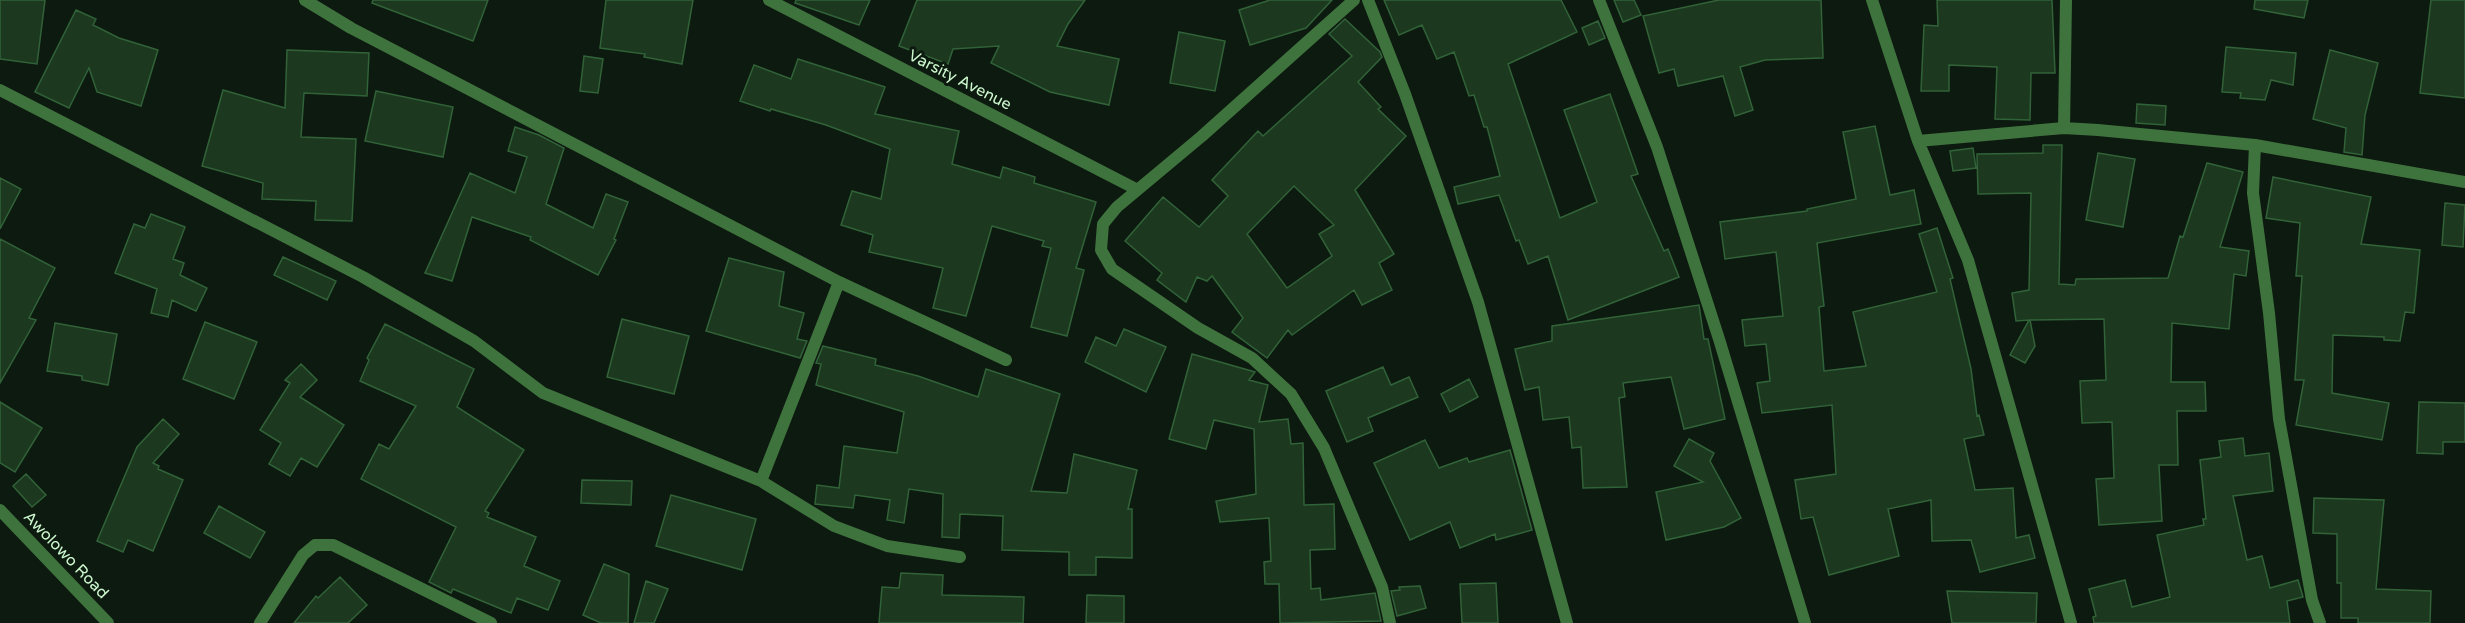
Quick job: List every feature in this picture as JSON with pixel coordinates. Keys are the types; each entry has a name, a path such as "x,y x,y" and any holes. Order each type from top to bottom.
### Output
{"street":[{"path":"305,0 361,33 839,282 1006,360"},
{"name":"Varsity Avenue","path":"769,0 1136,189"},
{"path":"1354,0 1202,136 1136,189 1103,224 1101,249 1103,258 1112,269 1198,328 1252,358 1291,394 1324,448 1382,587 1390,623"},
{"path":"1368,0 1405,94 1478,302 1567,623"},
{"path":"1599,0 1657,147 1719,339 1805,623"},
{"path":"1872,0 1918,141 1968,260 2071,623"},
{"path":"2064,128 2066,0"},
{"path":"0,90 363,277 474,341 543,393 761,481 834,526 887,546 960,557"},
{"path":"1918,141 2064,128 2255,145 2465,182"},
{"path":"2255,145 2253,193 2269,313 2279,419 2307,579 2320,623"},
{"path":"761,481 839,282"},
{"name":"Awolowo Road","path":"0,510 108,623"},
{"path":"260,623 303,555 315,545 333,544 491,623"}],"building":[{"path":"0,0 45,0 37,64 0,59"},
{"path":"373,0 488,0 473,41 372,3"},
{"path":"606,0 693,0 682,64 644,57 645,54 600,48"},
{"path":"796,0 870,0 859,25 795,3"},
{"path":"917,0 1085,0 1068,24 1057,46 1119,59 1109,105 1050,92 991,63 999,46 953,49 948,64 899,46"},
{"path":"1270,0 1332,0 1306,28 1250,45 1239,10"},
{"path":"1384,0 1561,0 1577,32 1508,64 1560,218 1597,202 1564,110 1610,94 1638,174 1631,176 1664,251 1668,249 1679,277 1568,320 1548,256 1528,264 1519,240 1516,241 1499,195 1458,204 1454,187 1500,176 1487,127 1484,127 1474,95 1469,96 1454,52 1437,59 1422,25 1399,35"},
{"path":"1614,0 1634,0 1641,15 1623,22"},
{"path":"1719,0 1821,0 1823,58 1765,60 1740,67 1753,110 1735,116 1723,76 1678,86 1674,69 1659,73 1643,16"},
{"path":"1937,0 2052,0 2055,73 2031,73 2030,120 1995,119 1997,67 1949,65 1949,91 1921,91 1924,25 1938,26"},
{"path":"2255,0 2308,0 2304,18 2254,9"},
{"path":"2431,0 2465,0 2465,98 2420,93"},
{"path":"76,10 96,19 93,25 119,38 158,50 141,106 97,92 89,68 69,108 35,92"},
{"path":"1345,19 1380,52 1382,57 1358,82 1381,107 1378,109 1406,136 1355,190 1394,254 1379,263 1392,290 1362,305 1354,290 1292,335 1288,330 1267,358 1232,332 1243,318 1212,276 1207,281 1197,277 1186,302 1157,280 1162,273 1125,241 1163,197 1199,227 1228,196 1212,180 1258,131 1263,136 1352,56 1329,34","holes":["1294,186 1334,225 1319,234 1332,256 1287,288 1247,234"]},
{"path":"1598,21 1605,38 1589,45 1582,28"},
{"path":"1179,32 1225,41 1215,91 1170,83"},
{"path":"2226,47 2296,53 2293,85 2271,80 2265,100 2240,98 2241,93 2222,92"},
{"path":"287,50 369,53 367,96 304,93 301,137 356,139 352,221 315,220 316,201 262,199 263,183 202,166 223,90 285,108"},
{"path":"2330,50 2378,63 2365,115 2362,155 2344,152 2346,128 2313,119"},
{"path":"584,56 603,59 598,93 580,91"},
{"path":"798,59 885,87 875,114 959,131 952,164 1000,178 1003,167 1035,177 1034,183 1096,202 1076,268 1084,270 1067,336 1031,327 1051,248 1042,246 1044,241 992,226 966,316 933,308 943,268 869,252 873,235 841,225 852,191 881,199 890,149 826,125 740,101 754,65 791,79"},
{"path":"376,91 453,107 443,157 365,141"},
{"path":"2137,104 2166,106 2165,125 2136,123"},
{"path":"1875,126 1890,195 1914,190 1921,224 1817,243 1824,306 1819,307 1824,371 1866,366 1853,312 1937,292 1919,234 1937,228 1953,278 1950,279 1971,369 1977,416 1979,415 1984,435 1964,439 1975,490 2013,488 2016,538 2029,535 2035,558 1980,572 1971,540 1932,541 1931,500 1888,509 1899,556 1829,575 1813,517 1801,519 1795,480 1836,474 1832,405 1762,413 1757,383 1770,381 1766,344 1745,346 1742,320 1783,316 1776,252 1725,259 1720,222 1807,211 1807,209 1856,199 1843,132"},
{"path":"515,127 539,135 564,148 546,204 593,228 606,194 628,202 614,239 616,240 598,275 530,240 531,237 472,217 452,281 425,273 470,173 515,193 527,157 508,151"},
{"path":"2043,145 2062,145 2059,284 2075,285 2076,279 2168,278 2180,236 2183,237 2207,163 2243,172 2220,247 2249,251 2246,276 2234,274 2229,329 2172,323 2171,382 2205,382 2206,411 2177,411 2178,465 2159,465 2162,521 2099,525 2096,479 2114,478 2112,422 2082,423 2080,381 2106,380 2104,319 2030,320 2035,346 2025,363 2010,355 2029,320 2016,321 2012,293 2029,290 2031,193 1978,194 1977,154 2043,153"},
{"path":"1973,148 1976,168 1953,171 1950,151"},
{"path":"2098,153 2135,159 2123,227 2086,220"},
{"path":"2273,177 2371,197 2361,244 2420,250 2414,313 2405,312 2400,341 2384,340 2384,337 2333,335 2332,393 2389,403 2382,440 2296,425 2304,380 2295,380 2302,276 2296,276 2300,223 2266,218"},
{"path":"0,178 21,189 0,229"},
{"path":"2445,203 2465,205 2463,247 2442,245"},
{"path":"151,214 185,227 173,259 184,263 180,275 207,288 196,311 172,300 168,317 151,313 157,289 115,273 134,224 145,228"},
{"path":"0,239 55,268 29,318 36,320 0,383"},
{"path":"283,257 336,281 327,300 274,275"},
{"path":"729,258 784,272 779,306 804,313 797,339 807,341 800,358 706,331"},
{"path":"1699,305 1704,339 1708,339 1725,419 1684,429 1671,377 1623,383 1625,397 1619,398 1627,487 1583,488 1581,447 1572,448 1569,417 1543,420 1539,387 1525,390 1515,349 1552,341 1552,326"},
{"path":"622,319 689,336 674,394 607,377"},
{"path":"205,322 257,342 234,399 183,379"},
{"path":"55,323 117,334 108,385 82,380 82,376 47,371"},
{"path":"385,324 474,369 457,407 524,450 485,511 489,513 487,517 536,537 524,566 560,581 548,610 517,598 511,613 453,589 451,593 429,582 456,527 361,479 379,444 389,449 416,406 360,381 369,360 367,358"},
{"path":"1124,329 1166,347 1146,392 1085,362 1096,337 1116,346"},
{"path":"823,346 876,359 875,365 918,376 978,397 986,369 1060,394 1031,491 1067,493 1074,454 1137,470 1128,509 1132,509 1132,558 1096,557 1096,575 1069,575 1069,552 1002,550 1003,516 960,514 959,538 942,537 943,494 909,489 904,523 887,520 890,500 855,495 853,508 815,504 817,485 839,488 844,446 897,453 904,412 816,385 821,364 816,363"},
{"path":"1192,354 1255,372 1249,380 1268,385 1259,422 1288,419 1291,444 1303,443 1304,505 1334,504 1335,549 1310,550 1311,589 1320,588 1321,600 1375,593 1381,621 1280,623 1279,584 1265,584 1264,562 1271,561 1269,518 1220,522 1216,501 1256,494 1254,429 1214,420 1206,449 1169,439"},
{"path":"301,364 317,380 300,397 344,425 317,467 301,458 290,476 269,464 281,443 260,430 290,383 285,380"},
{"path":"1383,367 1391,385 1409,377 1418,397 1368,418 1373,431 1347,442 1326,391"},
{"path":"1469,379 1478,397 1450,412 1441,394"},
{"path":"0,402 42,428 15,472 0,463"},
{"path":"2419,402 2465,403 2465,442 2443,442 2443,454 2417,453"},
{"path":"163,419 179,434 153,463 159,466 158,469 183,480 153,551 128,540 123,552 97,541 137,447"},
{"path":"2243,438 2245,456 2269,453 2273,491 2233,496 2247,560 2262,556 2270,588 2298,580 2303,597 2287,601 2290,623 2094,623 2093,617 2096,616 2089,589 2125,580 2132,607 2170,597 2157,535 2204,525 2203,519 2206,519 2200,460 2221,457 2219,441"},
{"path":"1689,439 1714,453 1710,461 1741,518 1724,527 1666,540 1656,492 1703,482 1674,466"},
{"path":"1425,440 1439,468 1467,458 1469,462 1510,450 1532,530 1496,540 1495,534 1460,548 1450,522 1410,540 1374,463"},
{"path":"26,474 46,495 32,507 13,486"},
{"path":"582,480 632,481 631,505 581,503"},
{"path":"671,495 756,519 742,570 656,546"},
{"path":"2314,498 2384,500 2376,589 2431,591 2430,623 2358,623 2358,618 2341,618 2341,583 2337,583 2337,534 2313,533"},
{"path":"219,506 265,532 250,558 204,533"},
{"path":"604,564 629,574 628,623 601,623 583,615"},
{"path":"901,573 943,575 942,595 1024,597 1023,623 879,623 882,587 899,588"},
{"path":"340,577 367,605 348,623 294,623 316,596 318,598"},
{"path":"646,581 668,589 654,623 634,623"},
{"path":"1496,583 1498,623 1462,623 1460,584"},
{"path":"1420,586 1426,608 1397,616 1391,591 1400,590 1399,587"},
{"path":"1947,591 2037,593 2036,623 1952,623"},
{"path":"1087,595 1124,596 1124,623 1086,623"}]}
